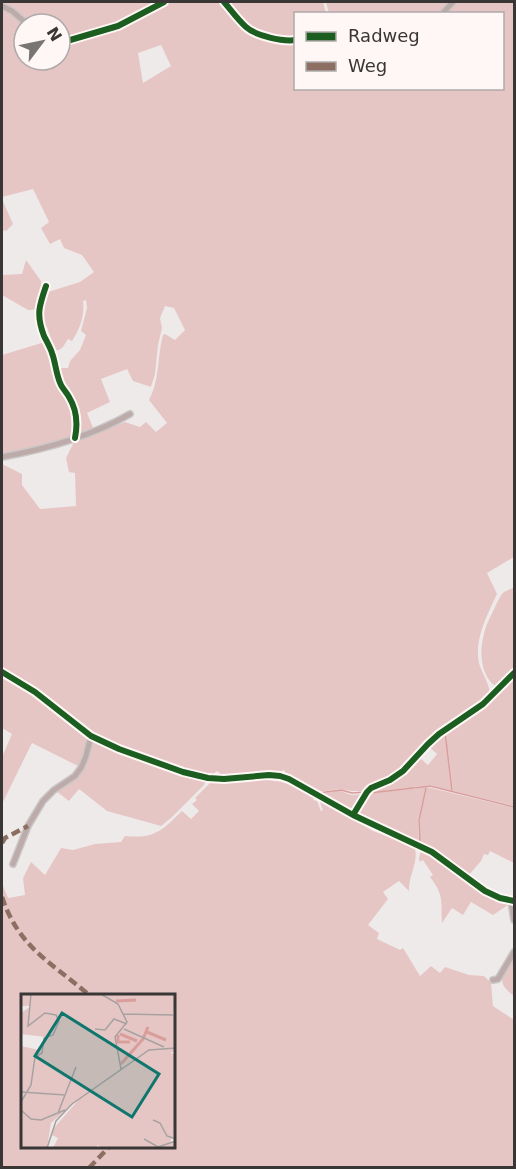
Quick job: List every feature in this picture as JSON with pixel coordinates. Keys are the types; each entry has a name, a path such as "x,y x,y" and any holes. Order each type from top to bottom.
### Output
{"street":[{"path":"72,39 118,26 164,2"},
{"path":"224,2 249,29 279,40 294,40"},
{"path":"46,286 38,315 58,378 74,405 78,428 75,438"},
{"path":"2,457 37,450 85,435 130,414"},
{"path":"2,672 35,692 91,736 119,749 208,778 269,775 289,779 353,815 432,852 485,891 513,901 514,920"},
{"path":"353,815 371,788 390,780 403,771 433,739 483,704 514,673"},
{"path":"12,864 28,826 43,801 54,790 75,776 81,768 91,736"},
{"path":"493,980 498,979 514,952"}],"shaded area":[{"path":"2,2 323,2 326,12 294,12 294,38 278,37 251,28 252,33 285,43 294,42 294,90 504,90 504,12 445,12 455,2 514,2 514,557 487,573 497,594 482,628 478,654 490,695 481,704 438,733 400,773 366,791 339,789 317,792 297,779 285,775 283,770 281,773 217,777 220,773 217,771 211,776 172,765 96,736 79,725 40,691 2,669 2,464 22,474 22,485 40,509 76,506 75,473 69,472 66,458 74,442 125,422 140,427 146,422 156,432 167,423 149,400 157,376 163,335 175,340 185,330 174,308 165,306 160,318 162,328 151,387 133,381 127,369 101,379 110,402 87,413 94,430 82,434 79,431 77,408 60,378 58,368 68,368 70,361 80,350 86,335 81,331 87,308 86,300 83,301 83,317 80,327 72,341 68,339 59,350 55,350 47,327 43,325 41,308 48,292 80,282 94,272 82,255 64,248 60,239 50,244 41,228 49,222 33,189 2,197 2,9 5,5","holes":["161,45 171,66 143,83 138,53"]},
{"path":"326,2 452,2 441,12 329,12"},
{"path":"2,199 13,224 6,231 2,230"},
{"path":"26,260 41,281 40,301 38,307 32,310 2,295 2,275 22,274"},
{"path":"45,342 75,418 73,434 69,438 30,450 2,455 2,355"},
{"path":"514,588 514,671 497,687 491,683 484,670 481,656 482,641 487,623 500,597"},
{"path":"2,675 56,711 86,736 87,744 80,767 32,743 2,804 2,757 12,734 2,728"},
{"path":"514,675 514,806 453,791 447,749 452,791 430,785 413,787 413,789 426,786 418,820 419,843 359,815 368,794 406,789 370,792 398,778 419,757 428,765 437,754 428,746 444,732 447,743 446,731 489,702"},
{"path":"95,741 163,768 200,778 205,782 204,785 161,826 107,811 79,789 69,801 56,791 76,777 92,742"},
{"path":"261,780 289,784 314,798 313,800 317,801 321,811 323,810 319,800 373,831 414,846 416,857 409,891 399,881 383,892 388,899 368,925 379,933 377,939 400,950 403,948 420,976 431,966 440,973 445,967 469,975 484,976 491,982 493,1006 514,1020 514,1167 2,1167 2,883 8,898 25,895 23,878 31,862 45,875 61,848 73,850 95,844 121,842 125,836 136,837 158,832 182,811 191,819 199,811 192,804 197,800 195,798 211,782 234,783"},
{"path":"427,787 514,808 514,863 490,851 488,855 484,854 468,876 420,844 419,820"},
{"path":"335,791 351,795 364,794 358,805 349,810 320,794"},
{"path":"421,849 507,902 508,905 493,915 471,902 463,915 452,908 442,923 440,894 430,877 433,875 423,860 420,862"},
{"path":"514,958 514,996 504,986 502,978"}],"waterway":[{"path":"445,732 452,790"},
{"path":"212,782 275,779 287,782 315,797"},
{"path":"370,793 430,786 514,807"},
{"path":"420,843 419,820 426,788"},
{"path":"318,793 341,790 352,793 366,792"}],"marked path":[{"path":"2,843 5,838 28,826"},
{"path":"2,897 17,929 27,942 88,994"},
{"path":"89,1168 108,1148"}],"cycle path":[{"path":"72,39 118,26 164,2"},
{"path":"224,2 250,30 270,38 294,40"},
{"path":"46,286 40,305 40,322 52,353 59,381 74,407 77,422 75,438"},
{"path":"2,672 35,692 91,736 119,749 183,772 208,778 269,775 289,779 353,815 432,852 485,891 514,901"},
{"path":"353,815 371,788 390,780 403,771 439,734 483,704 514,673"}]}
